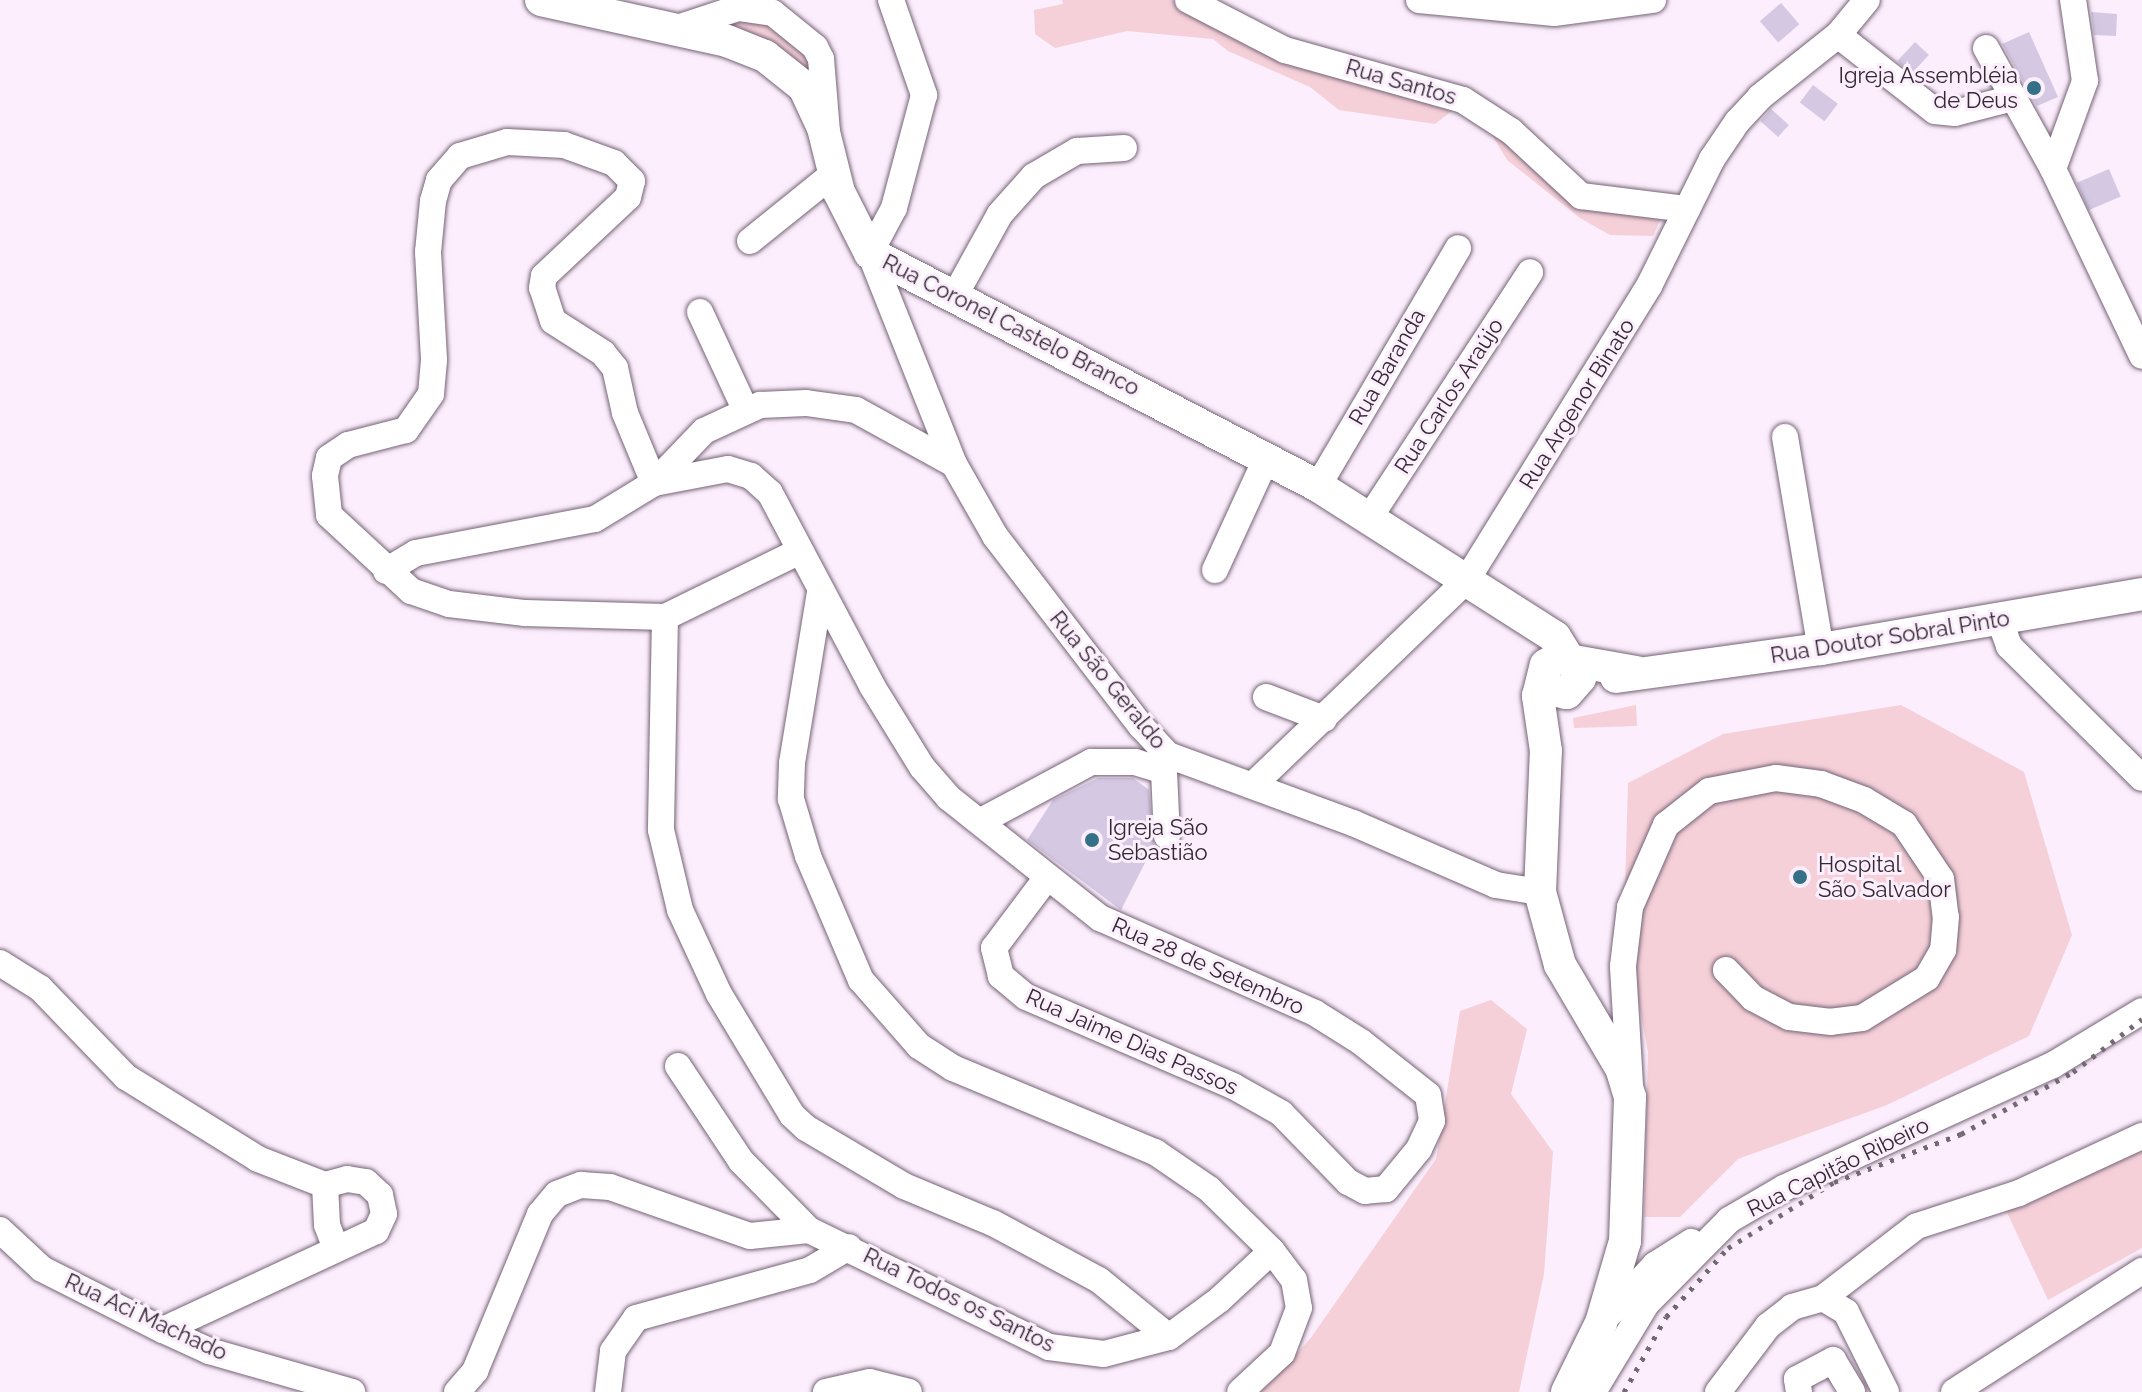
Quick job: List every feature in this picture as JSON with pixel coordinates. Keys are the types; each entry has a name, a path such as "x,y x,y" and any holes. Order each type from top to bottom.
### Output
{"main road":[{"name":"Rua Coronel Castelo Branco","path":"551,2 727,41 788,70 804,87 830,160 870,253 1318,486 1530,625 1555,637 1561,676"},
{"name":"Rua Doutor Sobral Pinto","path":"1561,676 1636,672 1821,649 2000,621 2142,594"},
{"path":"1561,676 1541,725 1546,751 1540,892 1560,965 1621,1068 1630,1097 1625,1241 1601,1323 1567,1392"}],"street":[{"path":"870,253 894,208 924,95 891,0"},
{"name":"Rua Santos","path":"1188,0 1285,50 1463,100 1511,131 1581,196 1687,209"},
{"path":"1419,0 1554,13 1653,0"},
{"name":"Rua Argenor Binato","path":"1253,785 1466,581 1641,300 1712,159 1748,109 1838,35 1867,0"},
{"path":"2053,169 2085,81 2073,0"},
{"path":"674,29 738,8 773,13 815,47 821,59 830,160 750,241"},
{"path":"1838,35 1935,111 1955,113 2013,98"},
{"path":"1986,48 2053,169 2142,356"},
{"path":"654,483 625,413 615,368 603,353 553,321 542,288 544,276 628,197 632,181 614,163 564,145 507,142 460,156 439,180 428,252 434,360 431,394 406,430 341,448 329,458 325,476 329,515 411,591 449,604 525,613 665,617 800,551"},
{"path":"954,297 1000,214 1034,176 1077,151 1124,148"},
{"name":"Rua Baranda","path":"1318,486 1458,248"},
{"name":"Rua São Geraldo","path":"870,253 954,464 995,536 1166,763 1253,785 1496,885 1540,892"},
{"name":"Rua Carlos Araújo","path":"1368,520 1530,272"},
{"path":"700,312 745,409"},
{"path":"386,571 416,553 595,519 654,483 704,431 745,409 806,403 856,410 954,464"},
{"path":"1785,437 1821,649"},
{"path":"1215,570 1267,457"},
{"name":"Rua 28 de Setembro","path":"654,483 728,469 751,476 770,493 820,592 922,767 949,798 983,820 1045,880 1121,931 1315,1013 1428,1095 1432,1121 1419,1149 1386,1189 1365,1191 1348,1182"},
{"path":"820,592 792,763 791,799 808,856 861,980 919,1046 953,1068 1155,1152 1209,1189 1272,1251 1294,1280 1299,1308 1282,1353 1240,1392"},
{"path":"665,617 661,830 669,869 680,910 719,994 792,1115 827,1143 904,1186 993,1223 1099,1280 1169,1337"},
{"path":"2000,621 2009,646 2142,778"},
{"path":"1266,697 1324,719"},
{"path":"983,820 1091,762 1166,763 1167,836"},
{"path":"1630,1097 1623,966 1630,907 1666,825 1709,791 1776,778 1821,784 1864,800 1904,824 1941,879 1946,917 1943,950 1927,978 1862,1018 1831,1022 1789,1017 1753,998 1726,970"},
{"name":"Rua Jaime Dias Passos","path":"1045,880 997,943 994,956 1001,976 1026,997 1233,1086 1281,1113 1348,1182"},
{"path":"0,963 40,988 126,1077 258,1159 325,1185 347,1179 366,1182 380,1195 384,1214 376,1231 163,1330"},
{"name":"Rua Capitão Ribeiro","path":"1593,1392 1647,1303 1729,1220 1784,1188 2139,1024"},
{"name":"Rua Todos os Santos","path":"678,1066 741,1161 809,1230 1049,1347 1104,1354 1169,1337 1272,1251"},
{"path":"1718,1392 1768,1326 1792,1307 1823,1298 1917,1226 2019,1193 2142,1136"},
{"path":"325,1185 324,1207 336,1248"},
{"name":"Rua Todos os Santos","path":"457,1392 475,1371 540,1214 557,1194 581,1185 610,1187 750,1236 809,1230"},
{"path":"1601,1323 1655,1265 1729,1220"},
{"name":"Rua Aci Machado","path":"0,1230 42,1269 163,1330 209,1351 352,1392"},
{"path":"608,1392 613,1351 636,1318 810,1270 849,1247"},
{"path":"1954,1392 2142,1271"},
{"path":"1823,1298 1846,1312 1886,1392"},
{"path":"1799,1392 1797,1379 1833,1360 1852,1392"},
{"path":"826,1392 870,1382 909,1392"}],"shaded area":[{"path":"1062,0 1171,0 1453,110 1435,124 1339,110 1310,87 1228,51 1213,39 1127,31 1055,48 1035,34 1034,10 1063,4"},
{"path":"734,13 773,18 812,60 810,89 705,29"},
{"path":"1498,128 1577,196 1664,212 1653,236 1610,235 1580,218 1507,160 1492,135"},
{"path":"1636,705 1637,726 1574,728 1573,718"},
{"path":"1901,705 2024,772 2072,935 2029,1036 1887,1105 1738,1159 1680,1217 1644,1217 1648,1052 1624,924 1628,783 1723,734"},
{"path":"1491,1000 1527,1029 1511,1094 1553,1152 1544,1274 1519,1392 1261,1392 1310,1339 1436,1159 1460,1011"},
{"path":"2142,1143 2142,1248 2048,1300 2003,1204"}],"building":[{"path":"1781,3 1799,24 1778,43 1760,21"},
{"path":"2091,12 2117,14 2116,36 2094,35"},
{"path":"2029,32 2058,97 2037,106 2002,44"},
{"path":"1915,42 1929,55 1911,74 1897,61"},
{"path":"1813,85 1838,104 1825,121 1800,103"},
{"path":"1771,109 1789,125 1778,137 1760,121"},
{"path":"2109,169 2121,197 2089,210 2077,183"},
{"name":"Igreja São Sebastião","path":"1098,778 1133,778 1149,790 1154,845 1121,910 1027,840 1053,800"}],"railway":[{"path":"1624,1392 1666,1317 1728,1248 1834,1182 1961,1134 2073,1072 2142,1019"}],"place":[{"name":"Igreja Assembléia de Deus","path":"2034,88"},
{"name":"Igreja São Sebastião","path":"1092,840"},
{"name":"Hospital São Salvador","path":"1800,877"}]}
